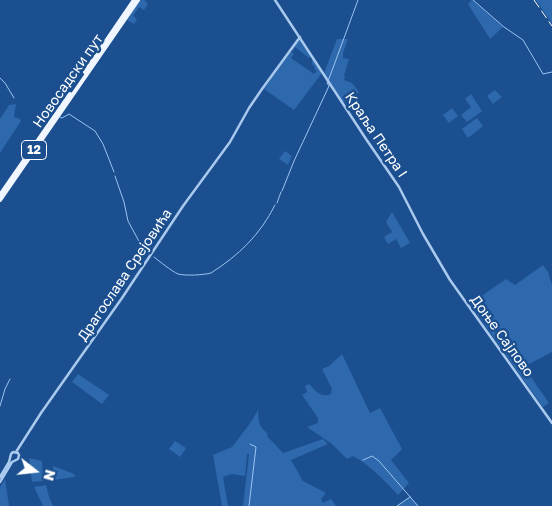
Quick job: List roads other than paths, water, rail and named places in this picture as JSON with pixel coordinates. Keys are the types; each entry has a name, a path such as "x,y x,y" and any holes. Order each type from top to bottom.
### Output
{"main road":[{"name":"Новосадски пут","path":"0,195 134,0"},
{"name":"Новосадски пут","path":"0,200 138,0"}],"street":[{"name":"Краља Петра I","path":"275,0 399,187 454,285"},
{"name":"Драгослава Срејовића","path":"16,452 183,206 230,142 249,108 300,37"},
{"name":"Доње Сајлово","path":"454,285 552,423"},
{"path":"0,477 11,453 16,452 19,456 18,458 12,462 0,482"},
{"path":"10,457 12,460 15,460"}],"waterway":[{"path":"282,191 329,86 327,83 358,0"},
{"path":"473,0 504,27 523,40 543,74 552,72"},
{"path":"0,78 14,98"},
{"path":"60,117 62,118 69,114 95,131 103,144 114,172"},
{"path":"115,176 128,221 146,253 149,254"},
{"path":"277,203 281,192"},
{"path":"154,257 178,274 211,273 248,244 263,226 275,205"},
{"path":"0,406 10,379"},
{"path":"249,506 256,447 250,444"},
{"path":"363,460 372,456 379,461 418,506"},
{"path":"397,506 410,497"}],"railway":[{"path":"534,0 552,26"}]}
